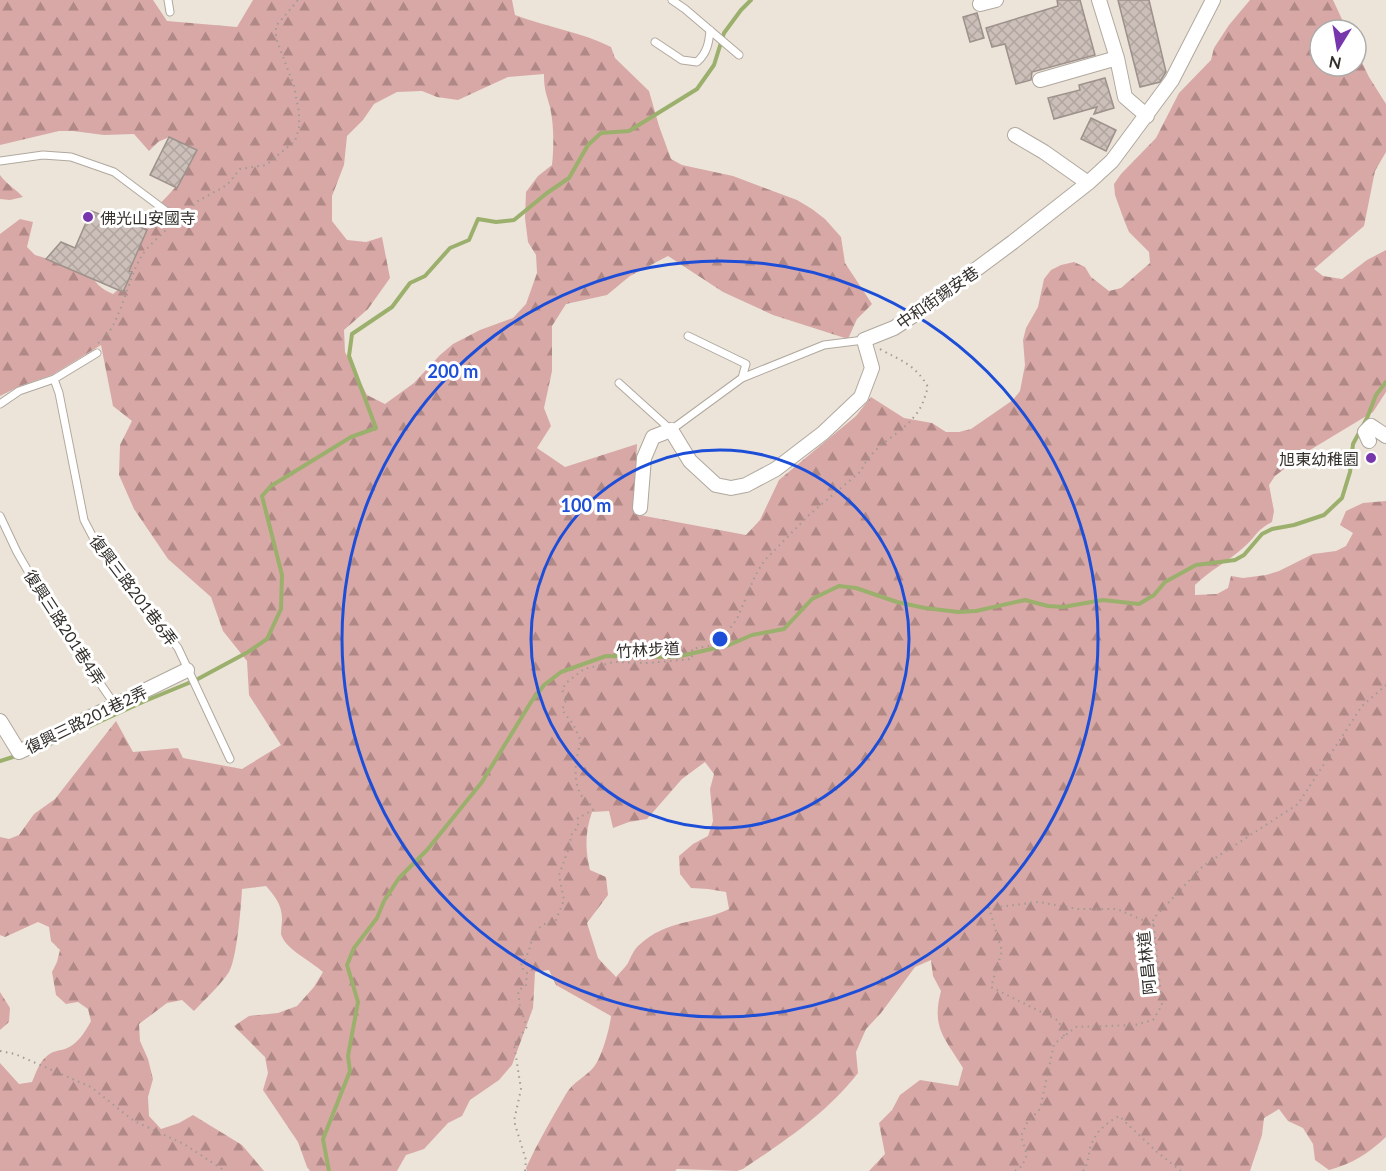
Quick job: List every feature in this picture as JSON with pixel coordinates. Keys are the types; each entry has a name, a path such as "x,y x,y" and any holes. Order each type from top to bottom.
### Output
{"street":[{"path":"980,4 996,0"},
{"path":"1099,0 1117,58 1125,97 1147,116"},
{"name":"中和街錫安巷","path":"864,340 894,328 920,311 1088,183 1112,161 1172,80 1213,0"},
{"path":"1040,80 1117,58"},
{"path":"1015,135 1088,183"},
{"path":"640,508 644,458 653,437 671,430 690,461 716,485 731,488 746,485 776,469 823,432 861,397 872,368 864,340"},
{"path":"1369,441 1365,432 1371,426 1386,436"},
{"name":"復興三路201巷2弄","path":"0,721 20,753 187,670"}],"lane":[{"path":"168,0 170,12"},
{"path":"672,0 739,55"},
{"path":"655,42 682,60 697,62 704,56 709,44 710,30"},
{"path":"0,161 43,155 71,157 114,172 170,213"},
{"path":"688,336 746,364 742,378"},
{"path":"619,383 671,430 742,378 824,345 864,340"},
{"path":"0,404 19,391 54,379 97,353"},
{"name":"復興三路201巷6弄","path":"54,379 59,393 84,520 96,543 178,648 230,759"},
{"name":"復興三路201巷4弄","path":"0,516 17,552 55,618 115,705"}],"path":[{"path":"92,347 102,341 108,332 127,294 141,256 198,201 226,185 240,169 266,165 295,141 299,128 299,112 294,86 276,38 276,26 298,0"},
{"name":"竹林步道","path":"525,1171 526,1160 514,1121 521,1089 514,1044 527,1027 520,1007 518,991 526,985 527,974 520,966 526,959 532,937 542,923 556,920 564,900 559,875 570,845 571,835 578,827 578,818 593,810 591,804 581,795 576,755 581,741 573,724 562,710 567,698 562,690 566,682 584,669 614,662 648,663 692,659 692,649 709,646 725,635 737,619 755,576 764,561 809,514 861,471 879,445 916,415 924,403 928,387 922,376 908,362 864,340"},
{"name":"阿昌林道","path":"1064,1036 1076,1027 1135,1025 1153,1020 1162,1005 1153,919 1203,866 1298,804 1362,706 1386,685"},
{"path":"1015,1171 1022,1166 1028,1155 1021,1136 1027,1123 1040,1109 1054,1044 1064,1036 1059,1021 991,987 1002,951 989,908 1039,902 1077,909 1118,909 1154,925"},
{"path":"0,1051 15,1054 91,1087 134,1121 184,1144 225,1171"},
{"path":"1083,1171 1088,1164 1090,1147 1102,1126 1119,1116 1181,1171"}],"green space":[{"path":"0,0 153,0 167,21 237,27 253,0 512,0 515,15 588,37 611,47 615,58 649,91 671,159 682,165 733,176 797,200 812,209 825,219 841,237 845,263 872,304 857,319 848,339 773,315 723,292 668,256 630,276 607,295 566,304 552,326 552,371 544,408 551,426 537,448 565,467 637,444 634,514 746,535 760,520 779,480 856,416 871,397 904,418 932,423 946,432 971,429 1013,400 1020,391 1025,365 1023,340 1026,328 1038,307 1044,279 1051,270 1074,262 1085,267 1091,277 1109,291 1121,288 1150,263 1149,252 1129,232 1115,195 1114,184 1156,138 1179,93 1211,60 1214,48 1229,25 1250,0 1333,0 1341,18 1308,18 1308,78 1368,78 1368,75 1386,104 1386,152 1375,171 1364,226 1314,269 1323,276 1342,279 1367,260 1386,250 1386,392 1373,412 1305,453 1275,476 1269,485 1274,511 1272,522 1195,585 1195,595 1217,594 1228,588 1231,576 1243,578 1266,575 1313,554 1336,551 1346,546 1353,533 1340,525 1346,511 1363,503 1386,501 1386,1137 1360,1157 1329,1170 1315,1160 1313,1144 1303,1128 1288,1121 1279,1109 1264,1118 1262,1135 1250,1171 869,1171 885,1154 879,1123 892,1110 900,1095 920,1080 958,1086 963,1068 945,1040 939,1024 938,1004 941,991 933,976 931,960 915,967 881,1013 866,1029 856,1052 858,1073 846,1088 805,1126 743,1169 737,1171 677,1169 675,1171 527,1171 526,1168 535,1149 566,1094 596,1064 605,1044 611,1016 556,985 549,970 535,972 533,1008 512,1065 499,1080 470,1100 462,1116 448,1123 424,1149 406,1155 397,1171 310,1171 298,1142 263,1090 268,1073 265,1057 234,1026 249,1016 278,1013 297,1006 314,987 323,972 293,950 283,939 281,909 266,886 242,889 232,965 217,988 194,1011 182,1000 167,1003 139,1024 140,1041 153,1079 148,1097 149,1116 161,1129 193,1115 242,1145 264,1171 0,1171 0,1063 19,1084 32,1082 44,1058 77,1041 91,1021 88,1009 78,1002 66,1004 56,995 52,972 60,950 51,941 49,927 38,922 5,937 0,935 0,837 9,839 19,835 34,814 55,799 116,721 133,752 178,748 183,758 242,769 281,745 249,695 247,661 223,631 211,597 168,559 134,509 119,475 120,445 132,421 113,406 101,345 52,375 0,396 0,234 20,219 33,222 27,247 35,255 89,271 99,285 113,294 121,287 133,247 147,218 181,180 185,172 185,160 180,143 169,137 158,142 149,151 134,134 104,135 59,131 0,145","holes":["544,74 552,121 553,158 552,165 538,176 526,192 525,218 528,242 536,255 537,273 526,304 513,318 480,330 453,344 414,383 385,404 367,395 345,352 344,330 368,309 390,278 382,237 366,242 347,240 332,221 332,196 344,165 347,136 363,120 374,104 397,92 422,91 437,97 458,100 508,77","705,762 714,774 710,789 713,821 708,836 693,844 679,856 680,874 691,888 726,892 729,909 705,918 671,926 649,937 636,948 627,965 616,977 598,958 587,923 608,895 606,877 590,870 588,862 587,834 592,812 609,811 613,828 647,819 682,779"]},
{"path":"0,175 23,197 10,200 0,199"},
{"path":"0,992 10,1008 9,1022 0,1030"}],"building":[{"path":"1057,0 1080,0 1095,55 1032,72 1031,80 1016,84 1005,44 992,47 986,28 1058,6"},
{"path":"1118,0 1149,0 1166,72 1160,82 1140,87"},
{"path":"977,13 984,38 970,42 963,17"},
{"path":"1105,78 1114,108 1094,114 1097,107 1054,119 1048,98 1080,90 1079,85"},
{"path":"1091,118 1116,130 1106,151 1081,139"},
{"path":"169,137 197,150 177,188 150,175"},
{"path":"91,211 102,215 104,211 147,230 129,271 132,272 123,292 46,259 61,242 75,248"}],"waterway":[{"path":"35,751 196,680 267,639 281,609 282,575 262,496 271,486 351,437 376,428 349,356 352,334 392,307 410,283 425,276 450,248 469,240 478,219 496,222 514,220 569,178 588,145 601,133 629,131 697,89 714,65 724,33 751,0"},
{"path":"329,1171 323,1139 350,1071 348,1056 358,1002 347,965 354,948 377,918 384,901 399,878 427,850 482,782 531,702 544,685 561,672 606,656 676,657 729,645 752,635 784,629 812,599 839,586 856,588 897,602 958,612 976,611 1025,600 1063,607 1103,600 1139,604 1154,595 1165,582 1196,565 1235,560 1244,555 1262,534 1272,529 1294,525 1324,515 1342,498 1350,472 1353,444 1376,395 1386,382"},
{"path":"0,761 16,756"}],"place":[{"name":"佛光山安國寺","path":"88,217"},
{"name":"旭東幼稚園","path":"1371,458"}]}
